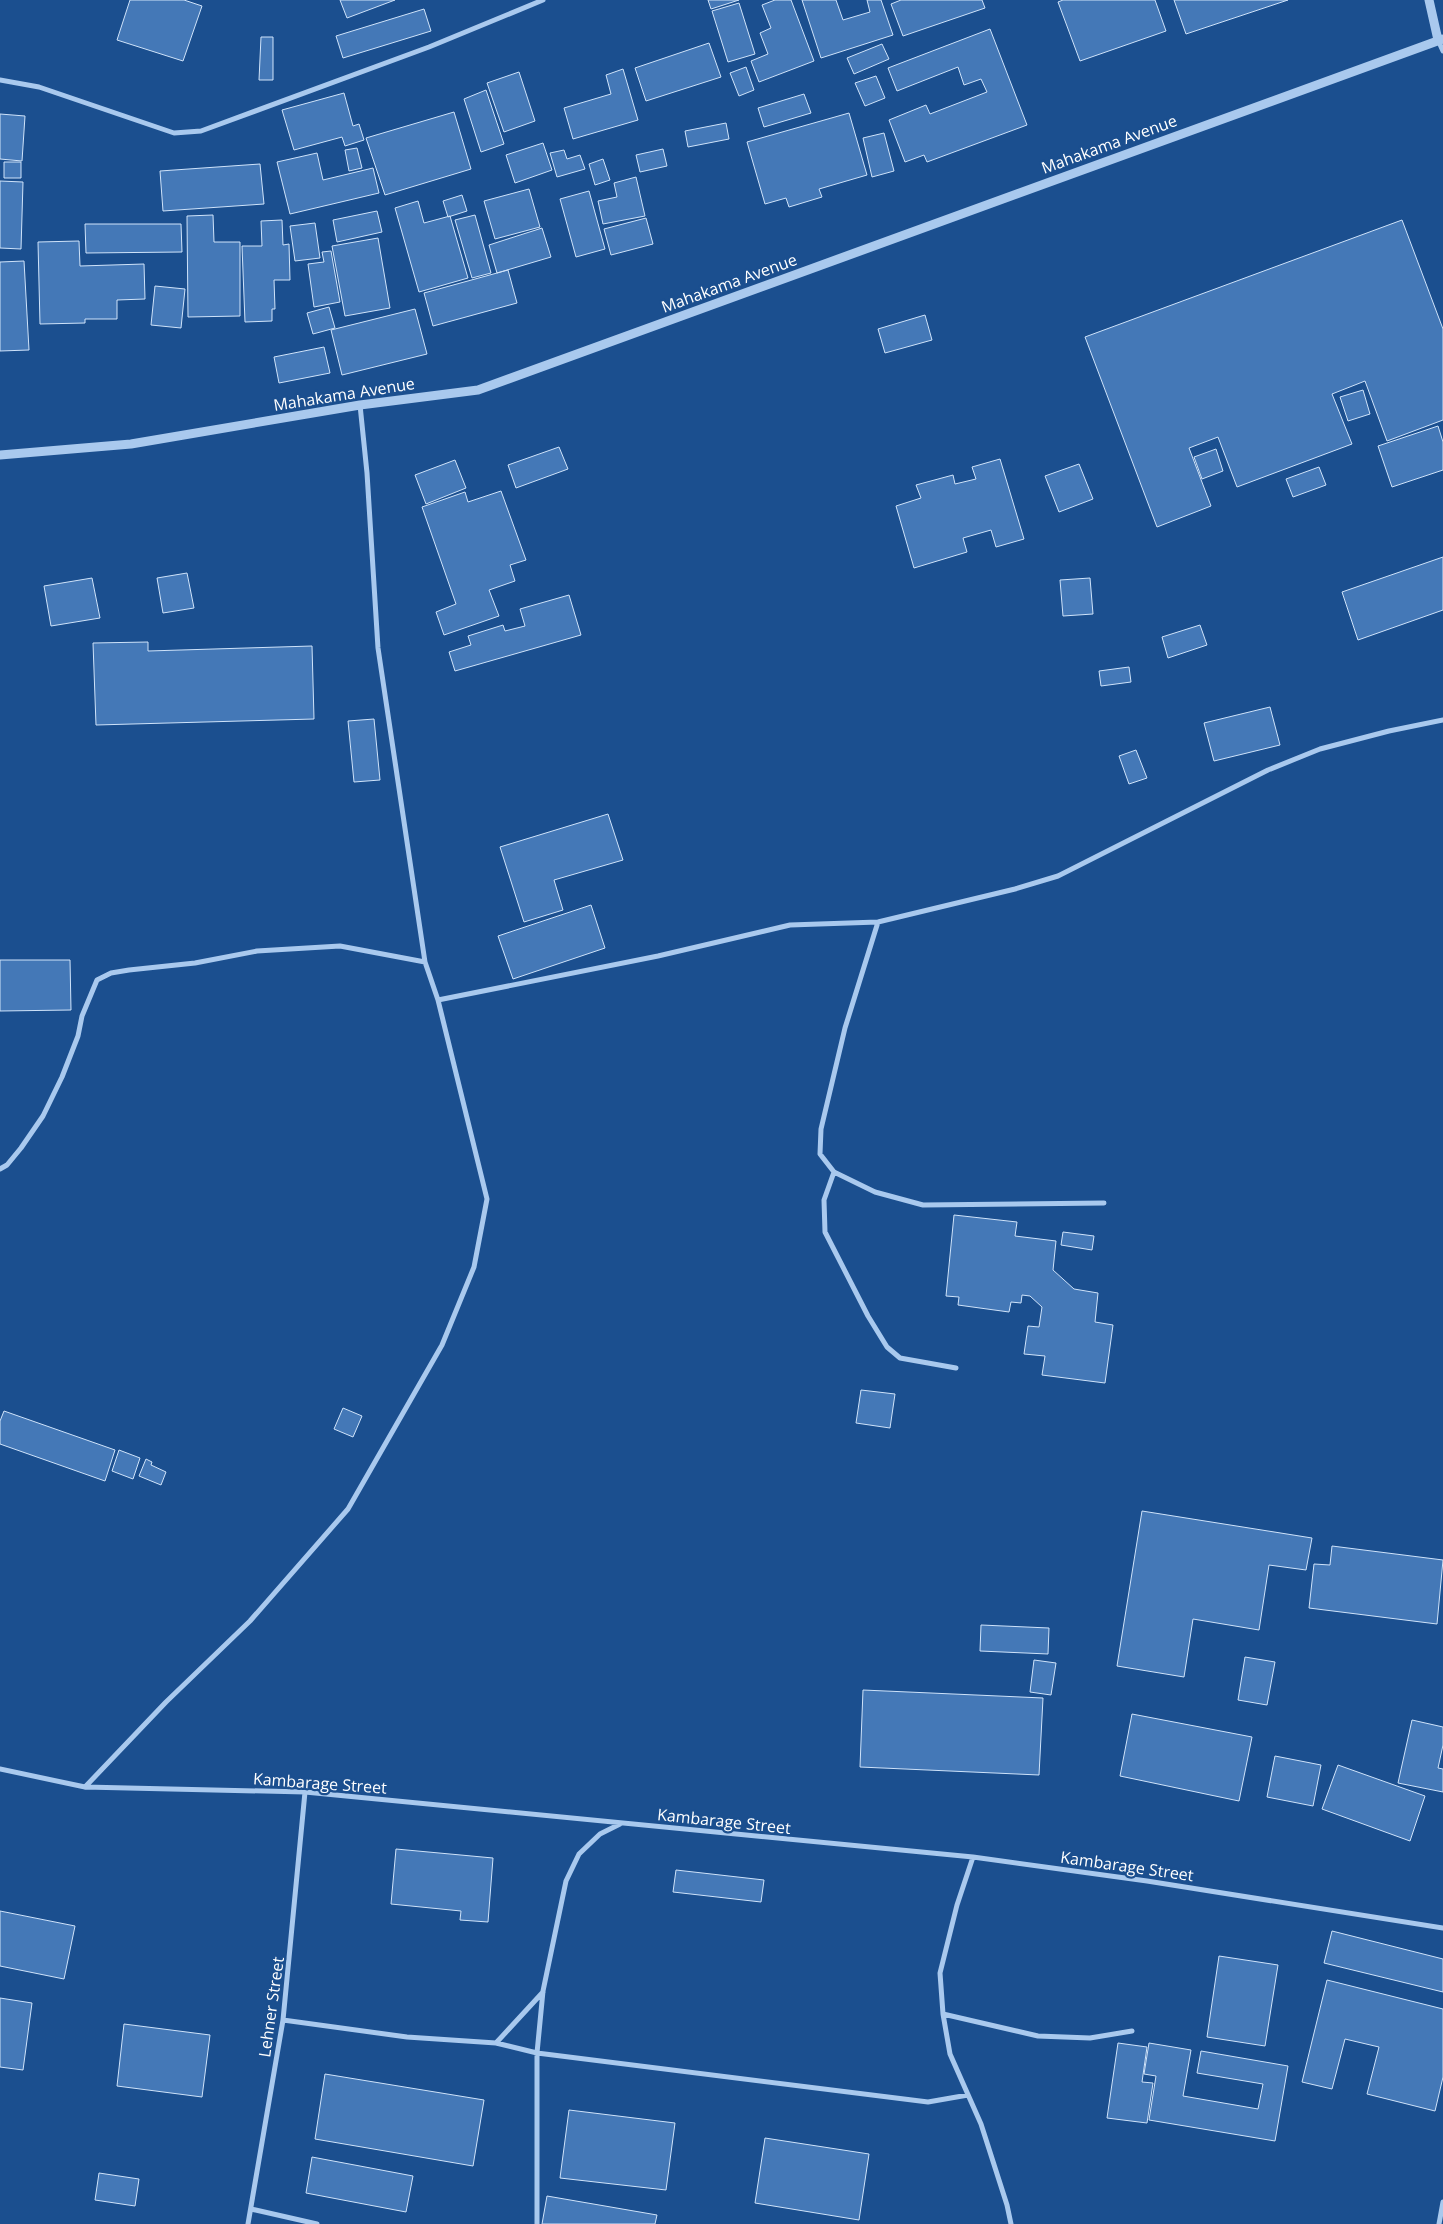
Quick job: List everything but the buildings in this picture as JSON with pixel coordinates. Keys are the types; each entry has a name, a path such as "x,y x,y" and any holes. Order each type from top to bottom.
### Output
{"street":[{"path":"0,80 39,87 174,133 202,131 429,48 542,0"},
{"path":"1429,0 1443,51"},
{"name":"Mahakama Avenue","path":"0,455 131,444 360,406 478,390 1440,40"},
{"path":"85,1787 166,1702 250,1621 348,1509 442,1346 474,1267 487,1198 438,1000 425,962 378,648 368,493 360,406"},
{"path":"438,1000 658,956 790,925 878,922 1015,889 1058,876 1268,770 1320,749 1389,731 1443,720"},
{"path":"878,922 845,1028 821,1129 820,1154 834,1172 875,1192 923,1205 1104,1203"},
{"path":"0,1169 12,1159 43,1116 62,1077 78,1036 82,1016 97,980 111,973 195,963 257,952 340,946 425,962"},
{"path":"834,1172 824,1200 825,1232 868,1316 887,1347 900,1358 956,1368"},
{"name":"Kambarage Street","path":"0,1769 85,1787 305,1792 974,1857 1146,1881 1443,1928"},
{"name":"Lehner Street","path":"248,2224 283,2020 305,1792"},
{"path":"537,2224 537,2053 543,1991 566,1881 579,1854 600,1834 621,1823"},
{"path":"974,1857 957,1906 940,1972 943,2014 950,2054 981,2124 1008,2205 1011,2224"},
{"path":"496,2043 543,1991"},
{"path":"943,2014 1038,2036 1090,2038 1132,2031"},
{"path":"283,2020 407,2037 496,2043 537,2053 928,2102 968,2095"},
{"path":"1439,2224 1443,2202"},
{"path":"251,2209 317,2224"}]}
